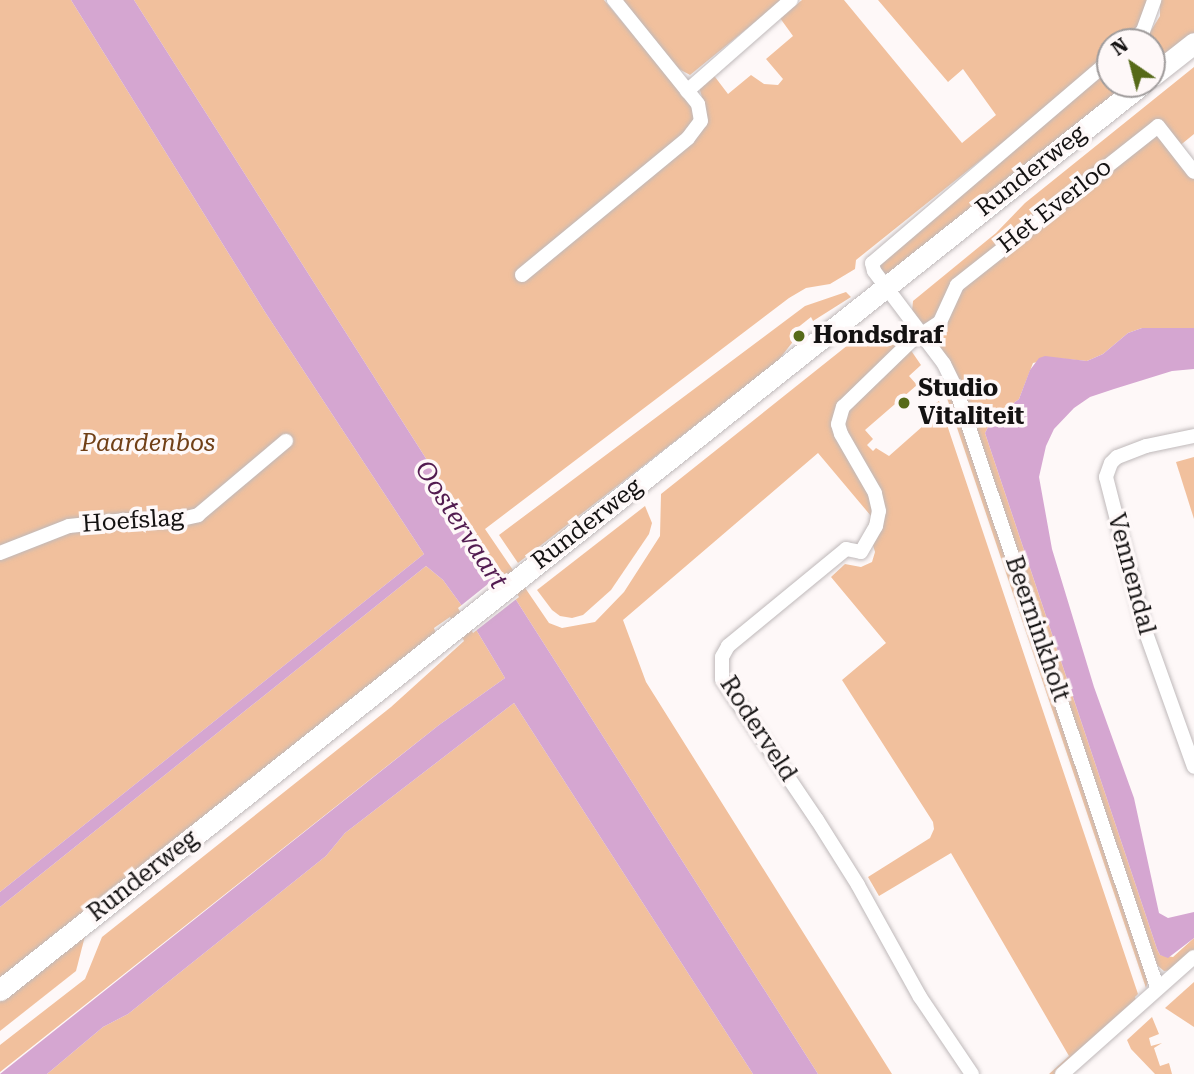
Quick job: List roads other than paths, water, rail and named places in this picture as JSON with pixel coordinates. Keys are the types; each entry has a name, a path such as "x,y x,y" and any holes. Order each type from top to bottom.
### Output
{"street":[{"path":"522,275 688,138 701,121 698,104 614,0"},
{"path":"687,91 791,0"},
{"path":"1144,28 1154,0"},
{"path":"1166,65 1194,43"},
{"path":"885,286 872,263 1096,72"},
{"name":"Runderweg","path":"0,990 1124,98"},
{"name":"Het Everloo","path":"921,333 940,323 947,313 952,293 963,279 1158,126 1194,172"},
{"name":"Beerninkholt","path":"885,286 944,364 956,389 1157,987"},
{"name":"Roderveld","path":"921,333 849,399 843,407 838,424 875,493 879,511 870,538 861,552 846,549 728,646 720,670 726,686 779,761 858,885 920,997 972,1074"},
{"name":"Vennendal","path":"1194,436 1126,453 1111,463 1106,477 1146,633 1194,767"},
{"name":"Hoefslag","path":"0,553 69,526 126,520 173,521 198,515 286,441"},
{"path":"1062,1074 1194,957"}],"water":[{"name":"Oostervaart","path":"71,0 134,0 818,1074 753,1074 514,703 345,833 326,856 128,1014 103,1027 47,1074 0,1074 439,725 505,678 462,606 443,580 426,566 0,907 0,892 424,554 265,312"},
{"path":"1142,328 1194,328 1194,369 1172,371 1114,389 1090,397 1074,408 1054,429 1046,446 1039,477 1052,549 1094,687 1134,798 1159,913 1168,918 1194,912 1194,938 1168,958 1160,955 1157,949 985,433 992,419 1019,399 1030,370 1039,358 1045,356 1087,361 1103,354 1128,333"}],"place":[{"name":"Hondsdraf","path":"799,336"},
{"name":"Studio Vitaliteit","path":"904,403"}],"park label":[{"name":"Paardenbos","path":"148,444"}]}
